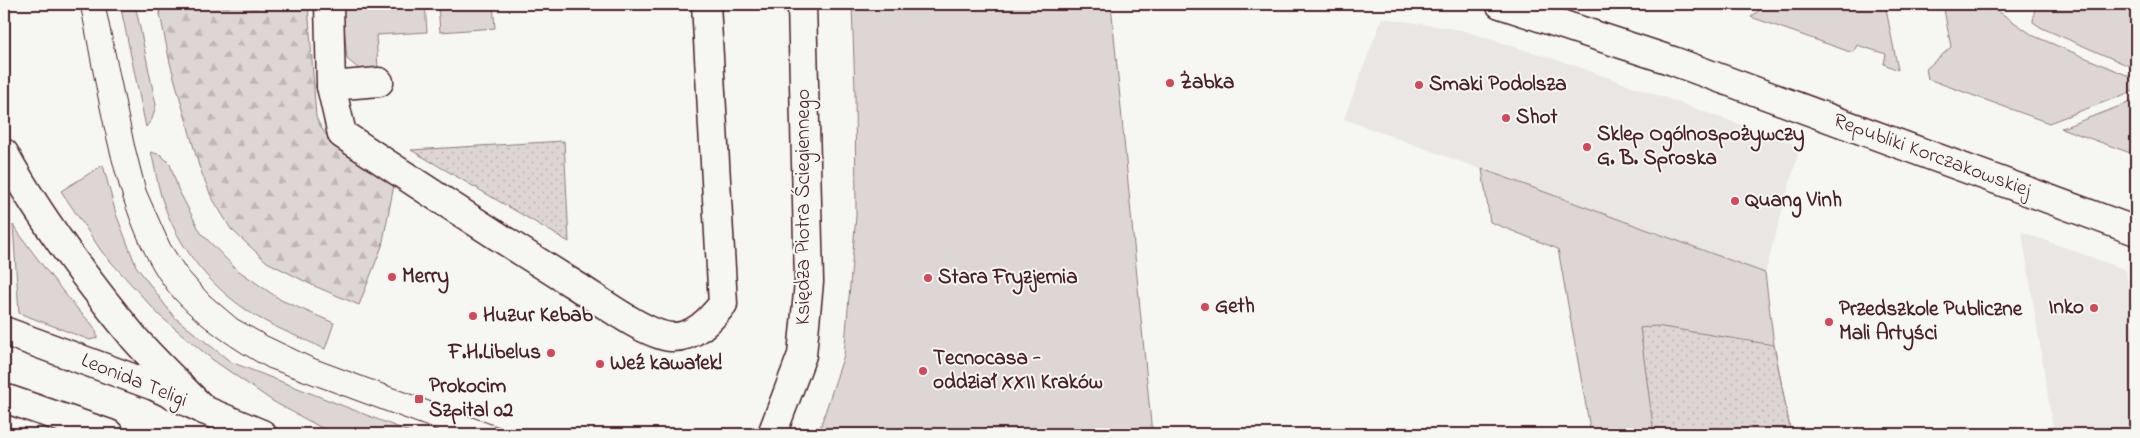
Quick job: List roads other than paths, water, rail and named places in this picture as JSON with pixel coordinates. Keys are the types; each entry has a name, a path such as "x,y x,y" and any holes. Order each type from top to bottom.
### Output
{"street":[{"path":"329,4 331,86 342,134 497,236 626,317 656,333 670,337 683,336 698,329 723,304 706,4"},
{"name":"Księdza Piotra Ściegiennego","path":"772,434 802,355 808,282 802,4"},
{"name":"Republiki Korczakowskiej","path":"1500,4 1673,61 2136,231"},
{"path":"331,86 379,82"},
{"path":"4,153 20,183 48,225 98,292 136,340 204,410"},
{"name":"Leonida Teligi","path":"4,331 154,386 204,410 262,434"},
{"path":"4,398 95,433"}],"tram line":[{"path":"80,4 102,117 123,199 137,236 154,270 174,298 194,318 218,337 268,368 447,434"},
{"path":"105,4 134,143 146,190 170,244 187,270 209,295 237,319 313,358 518,434"}],"place":[{"name":"Żabka","path":"1170,83"},
{"name":"Smaki Podolsza","path":"1419,85"},
{"name":"Shot","path":"1506,118"},
{"name":"Sklep Ogólnospożywczy G. B. Sproska","path":"1587,147"},
{"name":"Quang Vinh","path":"1735,201"},
{"name":"Merry","path":"392,277"},
{"name":"Stara Fryzjernia","path":"928,278"},
{"name":"Geth","path":"1205,307"},
{"name":"Inko","path":"2094,308"},
{"name":"Huzur Kebab","path":"473,316"},
{"name":"Przedszkole Publiczne Mali Artyści","path":"1829,322"},
{"name":"F.H.Libelus","path":"551,353"},
{"name":"Weź kawałek!","path":"600,364"},
{"name":"Tecnocasa - oddział XXII Kraków","path":"923,371"},
{"name":"Prokocim Szpital 02","path":"419,399"}]}
